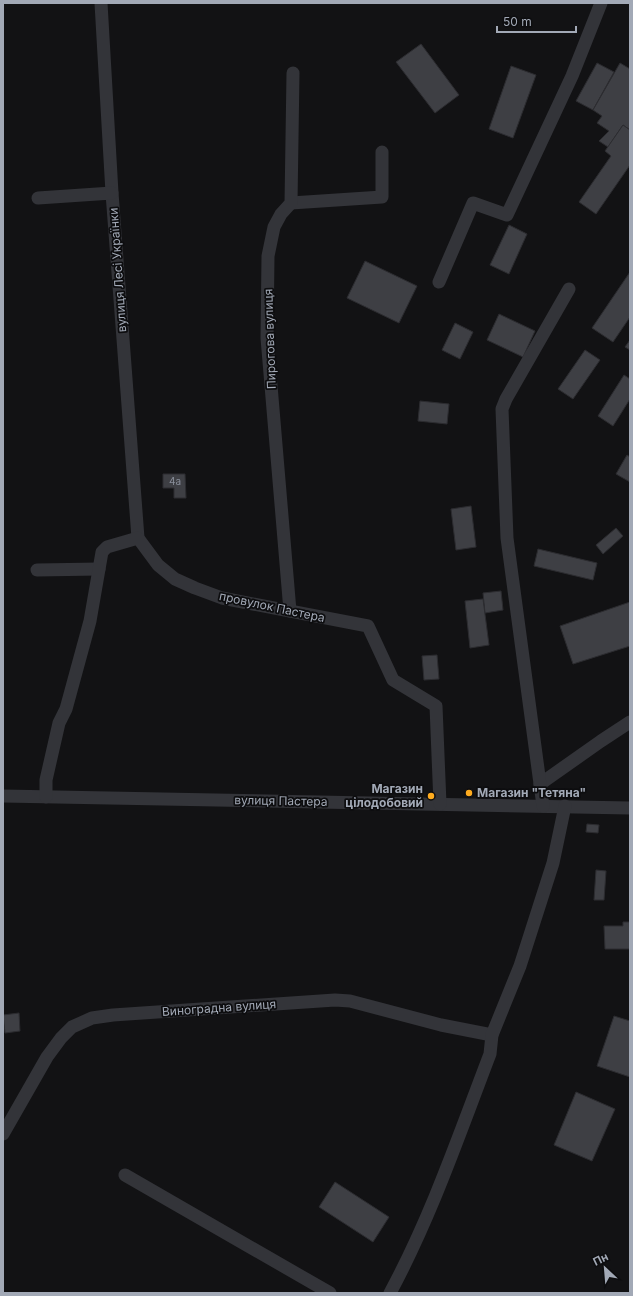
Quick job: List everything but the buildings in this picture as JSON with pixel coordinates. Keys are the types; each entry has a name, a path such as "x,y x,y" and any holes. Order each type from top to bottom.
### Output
{"street":[{"name":"вулиця Лесі Українки","path":"100,3 112,193 138,538"},
{"path":"439,282 474,204 507,215 572,76 601,3"},
{"path":"293,73 291,203 382,197 382,152"},
{"path":"38,198 112,193"},
{"name":"Пирогова вулиця","path":"290,611 268,330 268,256 274,227 281,214 291,203"},
{"path":"543,806 508,538 502,409 506,398 569,288"},
{"path":"46,797 46,780 59,723 66,708 90,621 102,552 107,547 138,538"},
{"name":"провулок Пастера","path":"138,538 158,565 175,579 222,598 368,626 393,680 436,706 440,804"},
{"path":"36,570 99,569"},
{"path":"540,784 600,741 630,722"},
{"name":"вулиця Пастера","path":"3,796 630,808"},
{"path":"390,1293 405,1265 445,1171 490,1054 492,1035 522,959 553,863 565,806"},
{"name":"Виноградна вулиця","path":"3,1134 48,1057 61,1038 72,1027 92,1018 335,1000 350,1002 441,1025 492,1035"},
{"path":"125,1175 330,1293"}],"place":[{"name":"Магазин \"Тетяна\"","path":"469,793"},
{"name":"Магазин цілодобовий","path":"431,796"}]}
